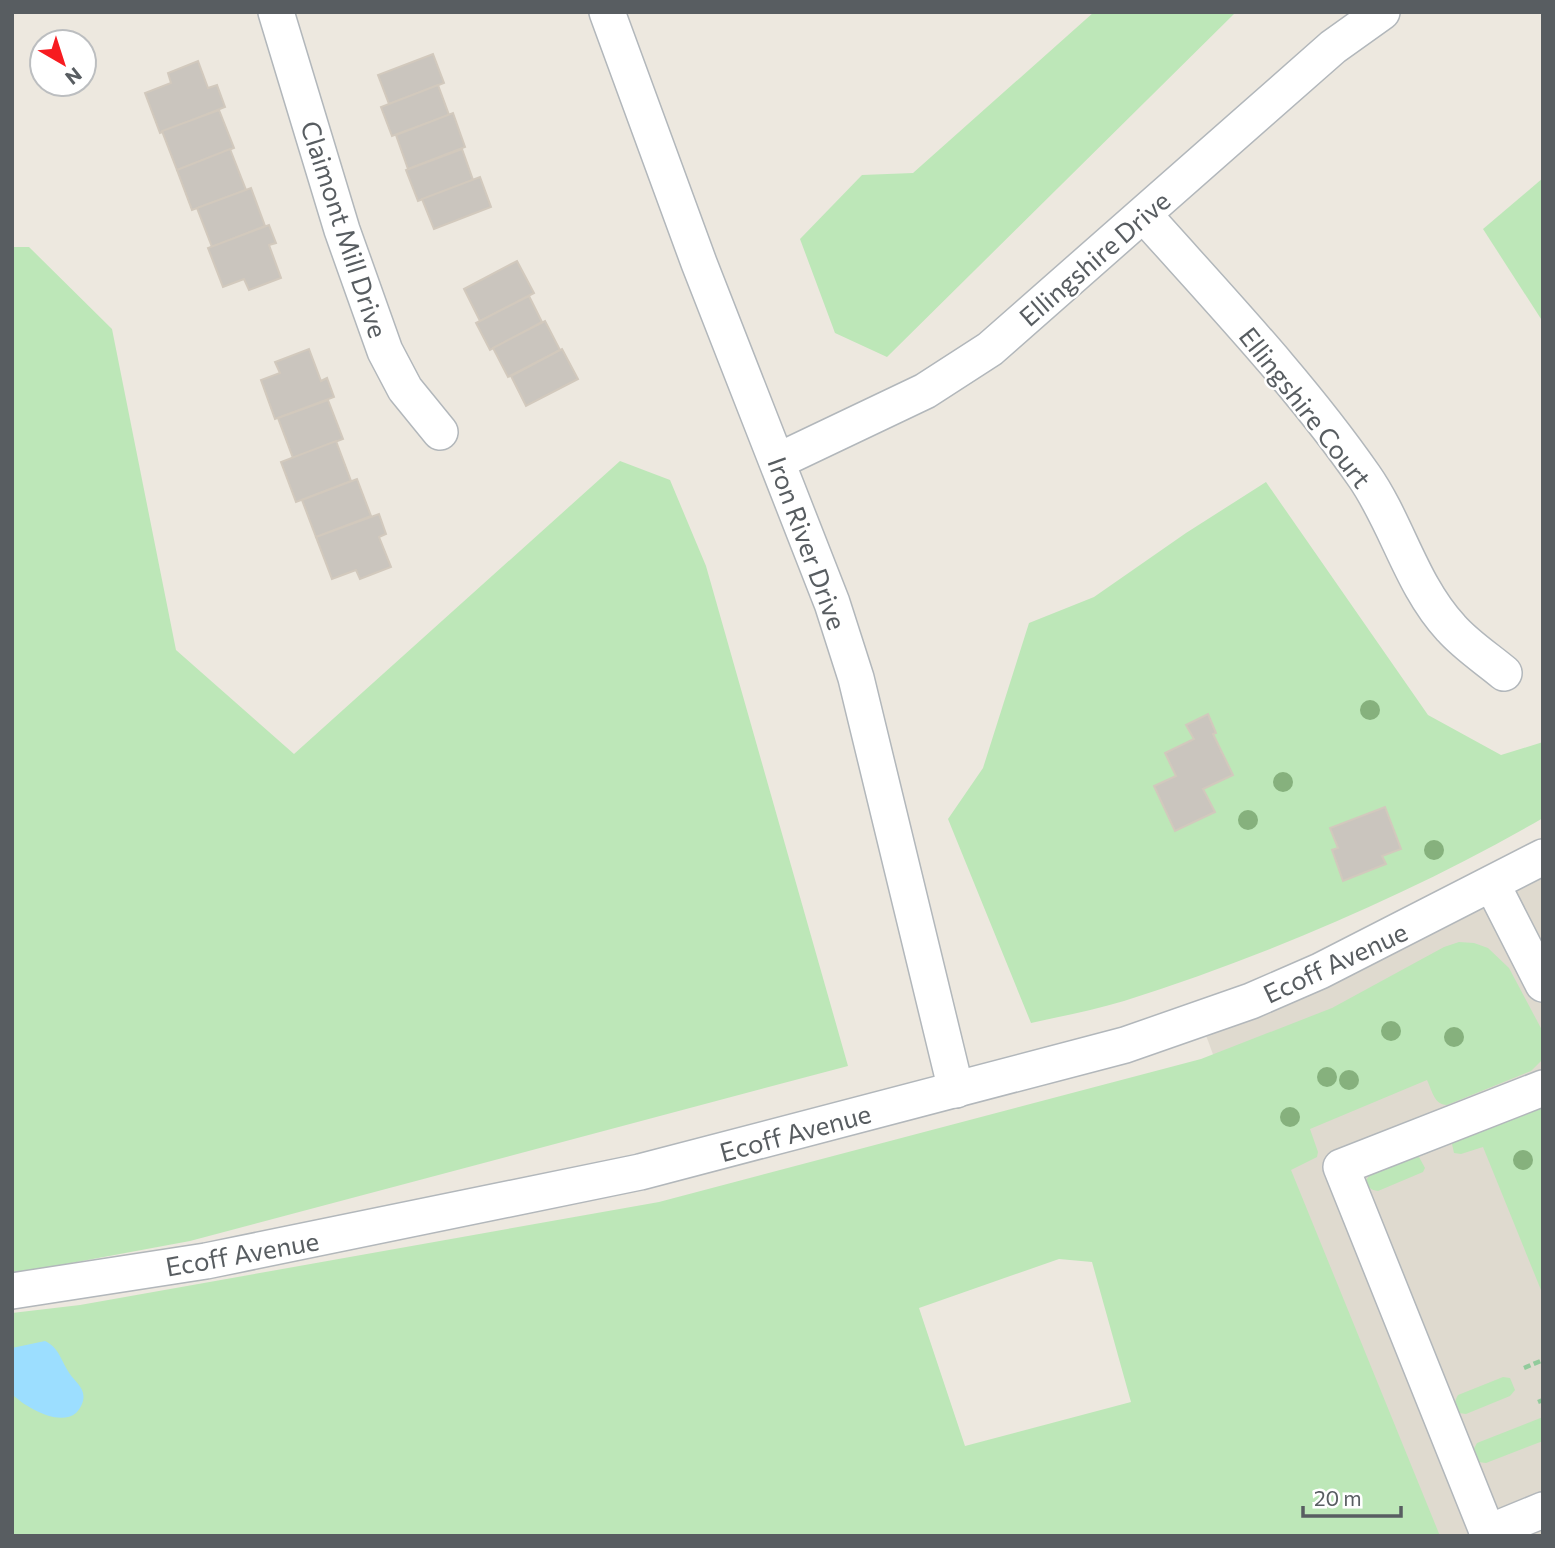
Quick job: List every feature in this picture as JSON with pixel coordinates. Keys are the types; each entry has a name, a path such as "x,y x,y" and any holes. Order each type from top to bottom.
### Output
{"street":[{"name":"Claimont Mill Drive","path":"276,12 342,230 385,351 405,389 440,432"},
{"name":"Iron River Drive","path":"607,12 699,263 832,603 856,678 956,1090"},
{"name":"Ellingshire Drive","path":"778,461 925,391 958,371 1023,321 1333,47 1382,12"},
{"name":"Ellingshire Court","path":"1144,215 1270,357 1354,463 1374,492 1426,593 1450,628 1504,673"},
{"name":"Ecoff Avenue","path":"12,1291 260,1250 627,1174 1125,1045 1251,1001 1331,966 1543,857"},
{"path":"1492,884 1543,984"},
{"path":"1543,1088 1341,1167 1488,1534 1543,1510"}],"path":[{"path":"1524,1368 1543,1360"}],"shaded area":[{"path":"1543,860 1543,1536 1391,1536 1204,1030"}],"green space":[{"path":"1094,12 1236,12 887,357 835,333 800,239 862,175 913,173"},
{"path":"1543,178 1543,322 1483,229"},
{"path":"12,247 29,247 112,329 176,650 294,754 620,461 670,480 706,566 848,1066 190,1241 12,1274"},
{"path":"1266,482 1428,715 1501,755 1543,742 1543,818 1392,897 1285,943 1124,1001 1031,1023 948,819 983,768 1029,623 1094,597"},
{"path":"1459,942 1474,943 1488,948 1509,968 1543,1032 1543,1059 1531,1071 1447,1105 1436,1100 1427,1080 1310,1129 1318,1152 1317,1157 1291,1170 1440,1536 12,1536 12,1313 80,1305 659,1202 1201,1059 1332,1008 1444,947","holes":["1059,1259 1092,1262 1131,1402 965,1446 919,1308"]},
{"path":"1543,1105 1543,1295 1483,1147 1461,1154 1454,1153 1452,1144 1455,1139"},
{"path":"1413,1156 1419,1157 1425,1168 1423,1172 1378,1191 1369,1187 1366,1180 1370,1175"},
{"path":"1503,1377 1510,1378 1515,1390 1510,1396 1466,1414 1459,1413 1455,1404 1458,1395"},
{"path":"1543,1417 1543,1441 1486,1463 1478,1462 1473,1450 1477,1443"}],"water":[{"path":"45,1341 56,1350 83,1393 81,1406 69,1417 42,1414 12,1394 12,1348"}],"building":[{"path":"433,54 444,83 389,104 378,75"},
{"path":"198,61 208,88 217,85 225,107 160,133 145,93 171,83 168,73"},
{"path":"438,85 449,115 392,136 381,107"},
{"path":"219,110 234,148 177,170 162,131"},
{"path":"453,113 465,147 408,169 396,135"},
{"path":"230,149 246,190 192,210 177,170"},
{"path":"462,149 473,180 418,201 406,170"},
{"path":"480,177 491,207 434,229 422,199"},
{"path":"251,188 265,226 212,247 197,208"},
{"path":"269,225 276,243 269,245 281,278 249,290 244,279 223,287 208,248"},
{"path":"517,261 534,293 480,321 464,289"},
{"path":"529,296 542,322 490,350 476,323"},
{"path":"545,321 560,350 508,377 493,348"},
{"path":"309,349 321,381 327,378 334,397 275,419 261,380 280,373 275,362"},
{"path":"562,349 578,379 526,406 511,376"},
{"path":"328,400 343,439 293,458 278,418"},
{"path":"336,441 351,481 296,502 281,462"},
{"path":"357,479 371,516 316,537 302,500"},
{"path":"379,514 386,534 379,537 391,567 360,579 356,570 332,579 316,537"},
{"path":"1208,714 1216,733 1213,734 1233,775 1203,789 1215,812 1175,831 1154,786 1176,776 1165,753 1194,739 1186,725"},
{"path":"1385,807 1401,849 1382,856 1386,864 1343,881 1332,850 1338,848 1330,828"}]}
